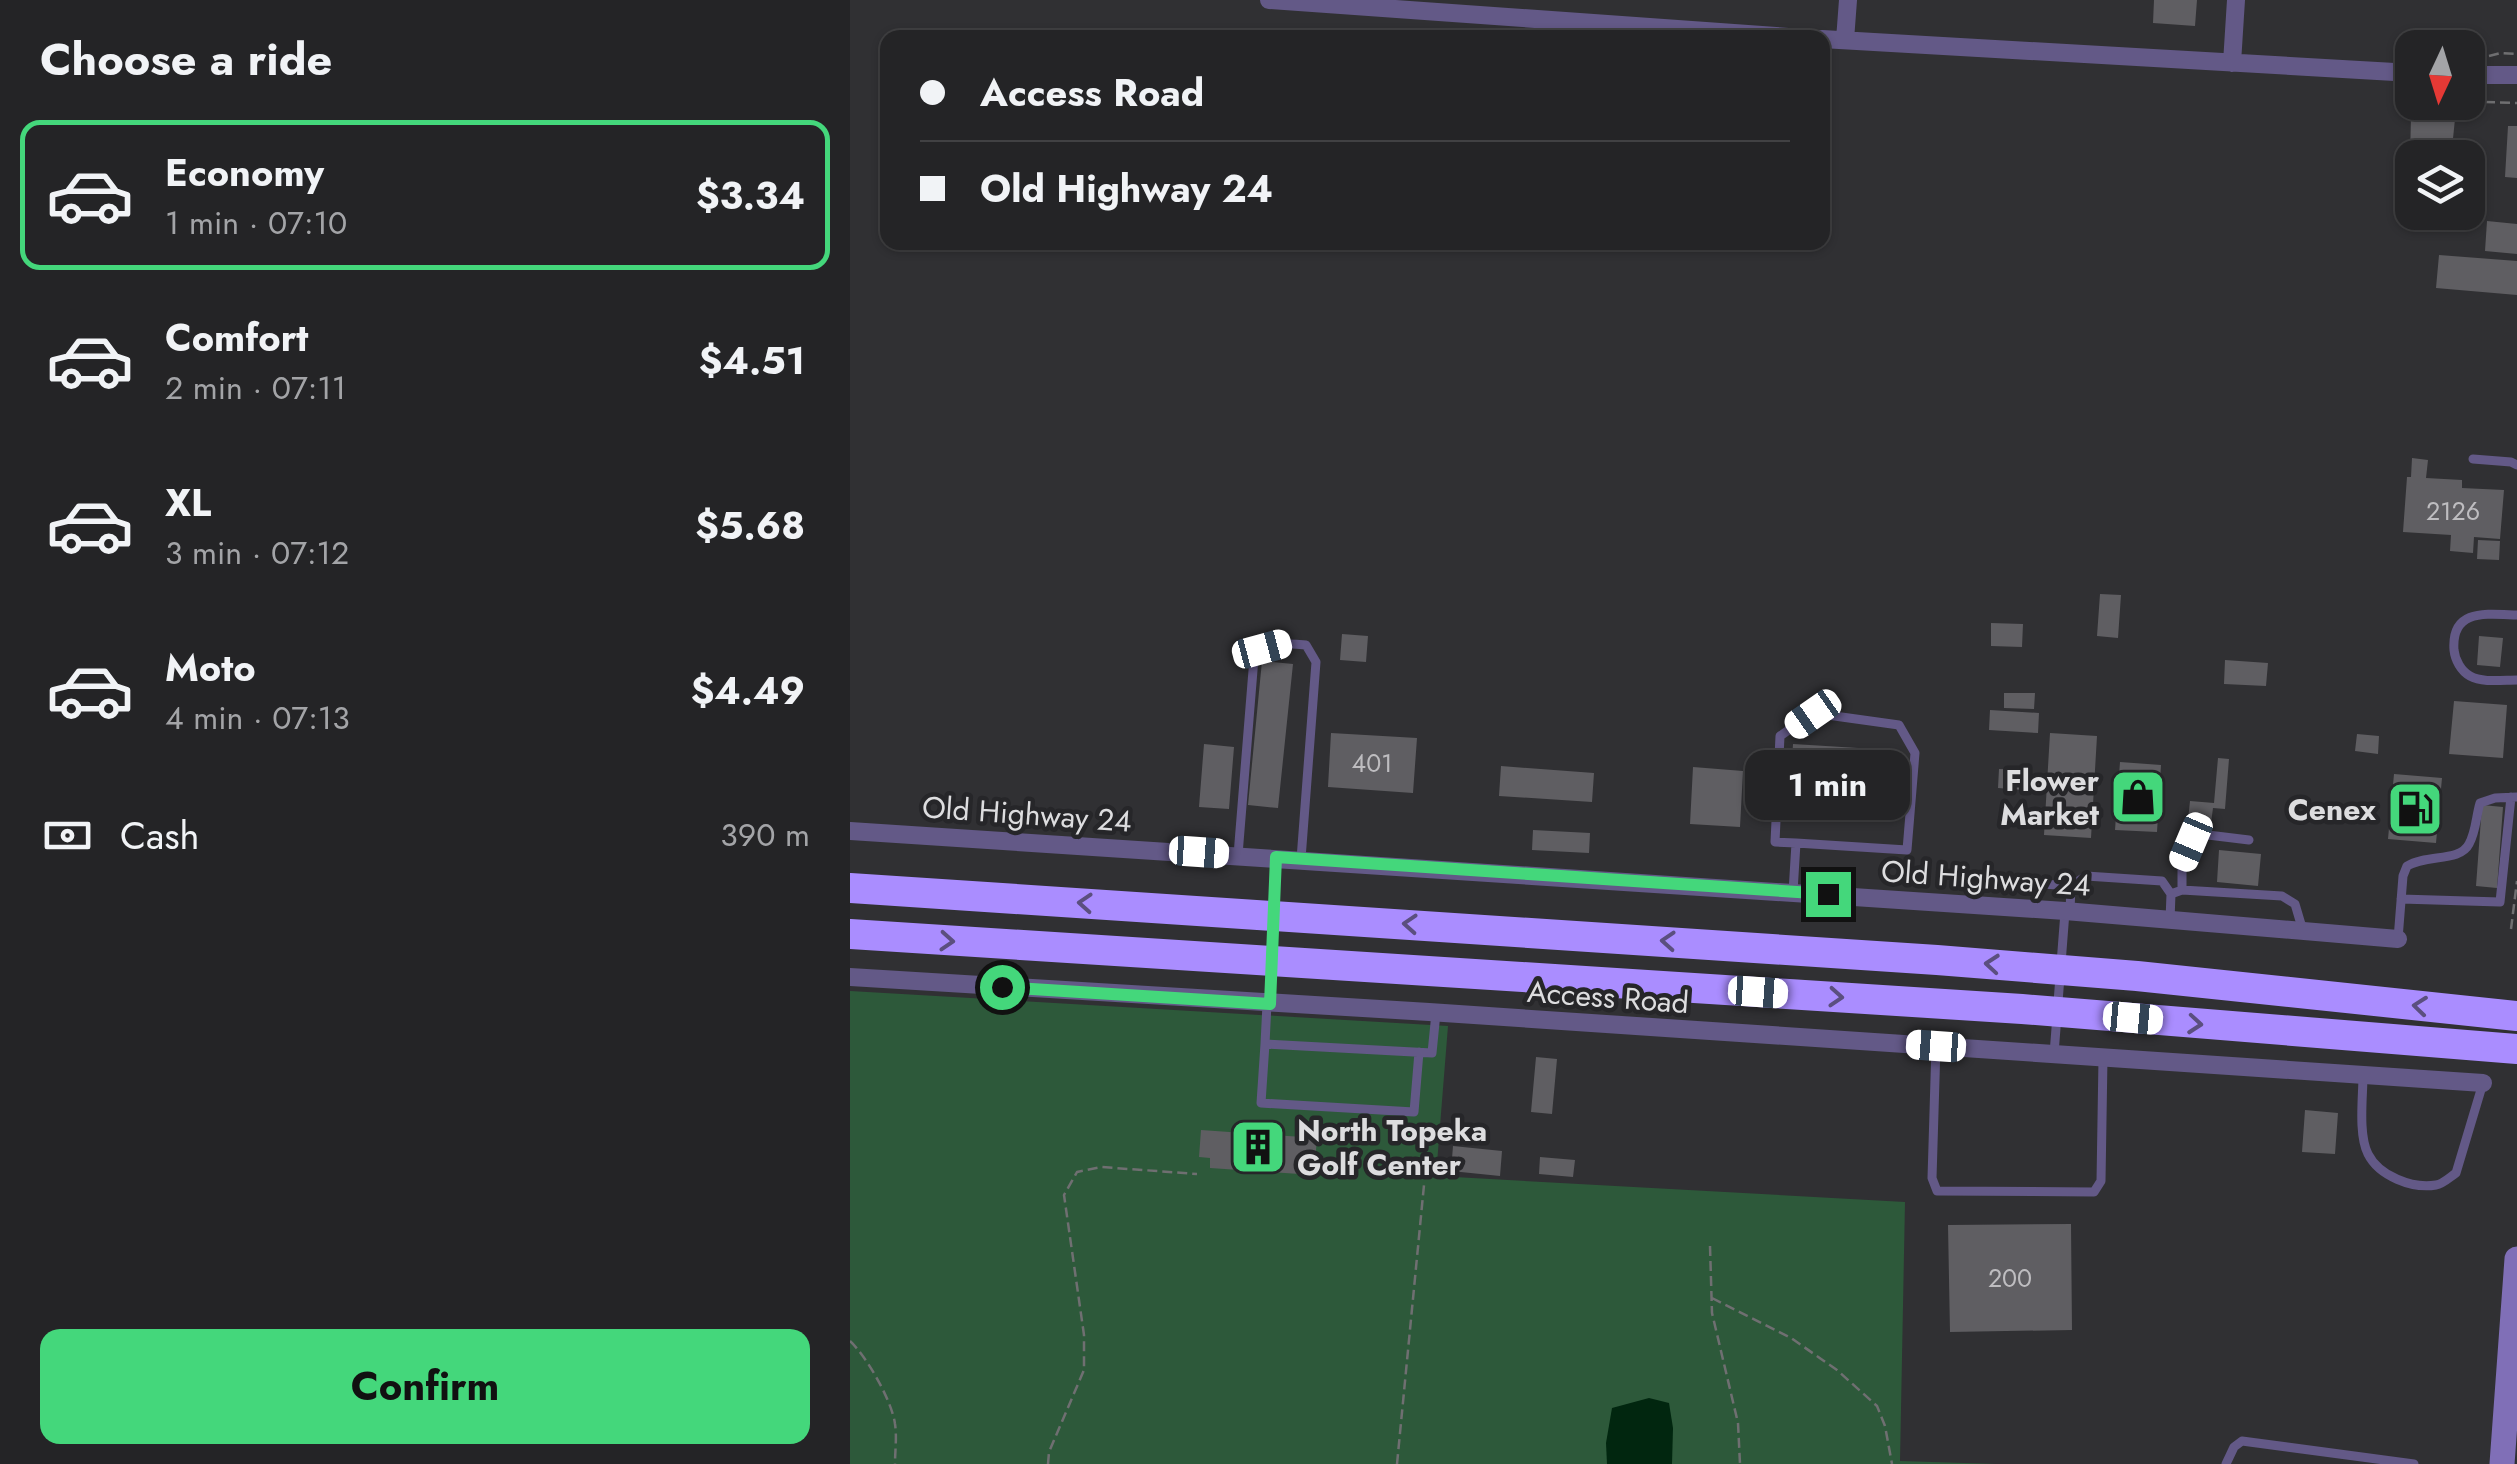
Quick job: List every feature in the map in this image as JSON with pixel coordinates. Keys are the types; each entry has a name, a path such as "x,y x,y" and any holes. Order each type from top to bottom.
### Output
{"highway":[{"path":"850,888 2060,970 2517,1016"},
{"path":"850,934 2057,1012 2517,1049"}],"street":[{"path":"1269,0 1487,8 1643,30"},
{"path":"1845,40 1848,0"},
{"path":"2232,63 2236,0"},
{"path":"1830,39 2395,73"},
{"path":"2485,75 2517,75"},
{"name":"Old Highway 24","path":"850,831 2039,909 2398,939"},
{"name":"Access Road","path":"850,978 2482,1083"},
{"path":"2502,1464 2517,1259"}],"lane":[{"path":"2473,459 2517,465"},
{"path":"2517,615 2471,617 2454,633 2455,656 2468,675 2517,680"},
{"path":"1238,855 1254,658 1262,649 1284,643 1306,645 1316,662 1301,859"},
{"path":"1813,714 1899,724 1916,752 1907,850 1796,843 1775,842 1780,736 1813,714"},
{"path":"2398,939 2401,899 2403,876 2407,866 2426,858 2462,853 2472,838 2480,803 2514,797 2500,902 2401,899"},
{"path":"2170,920 2182,862 2191,842 2208,835 2249,840"},
{"path":"1793,892 1796,843"},
{"path":"1276,857 1261,1103 1414,1112 1419,1052"},
{"path":"2012,882 2071,886 2086,876 2162,881 2176,892 2282,896 2294,904 2302,930"},
{"path":"2039,909 2040,884"},
{"path":"2054,1054 2071,886"},
{"path":"1264,1044 1432,1053 1436,1013"},
{"path":"1936,1046 1932,1178 1937,1191 2094,1192 2101,1181 2103,1058"},
{"path":"2363,1075 2362,1128 2368,1154 2386,1174 2412,1184 2438,1185 2456,1173 2482,1083"},
{"path":"2226,1464 2234,1447 2242,1441 2414,1464"}],"path":[{"path":"2485,57 2517,54"},
{"path":"2485,102 2517,103"},
{"path":"2511,930 2517,880"},
{"path":"1048,1464 1049,1452 1084,1370 1084,1336 1064,1196 1077,1172 1101,1167 1196,1174"},
{"path":"1397,1464 1424,1185"},
{"path":"1710,1246 1712,1314 1738,1423 1740,1464"},
{"path":"1712,1298 1791,1338 1837,1370 1876,1406 1885,1426 1892,1464"},
{"path":"850,1342 862,1353 895,1422 894,1464"}],"shaded area":[{"name":"North Topeka Golf Center","path":"850,991 1448,1026 1436,1176 1905,1202 1900,1461 1997,1464 850,1464"},
{"path":"1649,1398 1669,1403 1672,1464 1607,1464 1612,1408"}],"building":[{"path":"2154,0 2197,0 2195,26 2153,23"},
{"path":"2411,120 2455,120 2453,140 2410,140"},
{"path":"2508,126 2517,126 2517,178 2505,177"},
{"path":"2487,221 2517,224 2517,254 2485,251"},
{"path":"2439,255 2517,261 2517,295 2436,288"},
{"path":"2412,458 2428,460 2426,478 2462,480 2462,488 2504,490 2500,539 2474,537 2473,553 2450,551 2451,535 2403,532"},
{"path":"2478,540 2500,541 2499,560 2477,559"},
{"path":"2100,594 2121,595 2118,638 2097,636"},
{"path":"1991,623 2023,624 2022,647 1991,646"},
{"path":"1342,634 1368,636 1366,662 1340,660"},
{"path":"2479,636 2503,638 2500,667 2477,665"},
{"path":"2225,660 2268,663 2266,686 2224,684"},
{"path":"1262,661 1293,664 1278,808 1248,805"},
{"path":"2004,693 2035,693 2034,709 2004,708"},
{"path":"2454,701 2507,705 2503,758 2449,754"},
{"path":"1990,710 2039,713 2038,733 1989,730"},
{"path":"1331,733 1417,738 1413,793 1328,787"},
{"path":"2050,733 2097,736 2091,838 2044,835"},
{"path":"2357,734 2379,736 2378,754 2355,751"},
{"path":"1204,744 1234,747 1229,809 1199,807"},
{"path":"1793,744 1891,750 1887,818 1789,812"},
{"path":"2218,758 2229,759 2225,809 2213,808 2211,823 2188,820 2190,801 2214,803"},
{"name":"Flower Market","path":"2120,762 2161,765 2157,832 2115,830"},
{"path":"1501,766 1594,773 1592,802 1499,796"},
{"path":"1693,767 1743,771 1740,827 1690,824"},
{"path":"1999,769 2025,770 2024,790 1998,788"},
{"name":"Cenex","path":"2394,774 2442,778 2436,843 2388,839"},
{"path":"2482,805 2503,807 2497,888 2476,886"},
{"path":"1533,830 1590,833 1589,853 1532,850"},
{"path":"2219,850 2261,854 2258,886 2217,882"},
{"path":"1536,1057 1557,1059 1552,1114 1531,1112"},
{"path":"2305,1110 2338,1113 2335,1154 2302,1152"},
{"name":"North Topeka Golf Center","path":"1201,1130 1317,1138 1314,1175 1210,1168 1210,1158 1199,1157"},
{"path":"1453,1146 1502,1151 1500,1176 1451,1171"},
{"path":"1540,1157 1575,1160 1573,1177 1539,1174"},
{"path":"2071,1224 2072,1330 1950,1332 1948,1225"}],"place":[{"name":"Flower Market","path":"2138,797"},
{"name":"Cenex","path":"2415,809"},
{"name":"North Topeka Golf Center","path":"1258,1147"}],"route":[{"path":"1002,987 1270,1004 1276,857 1828,894"}]}
